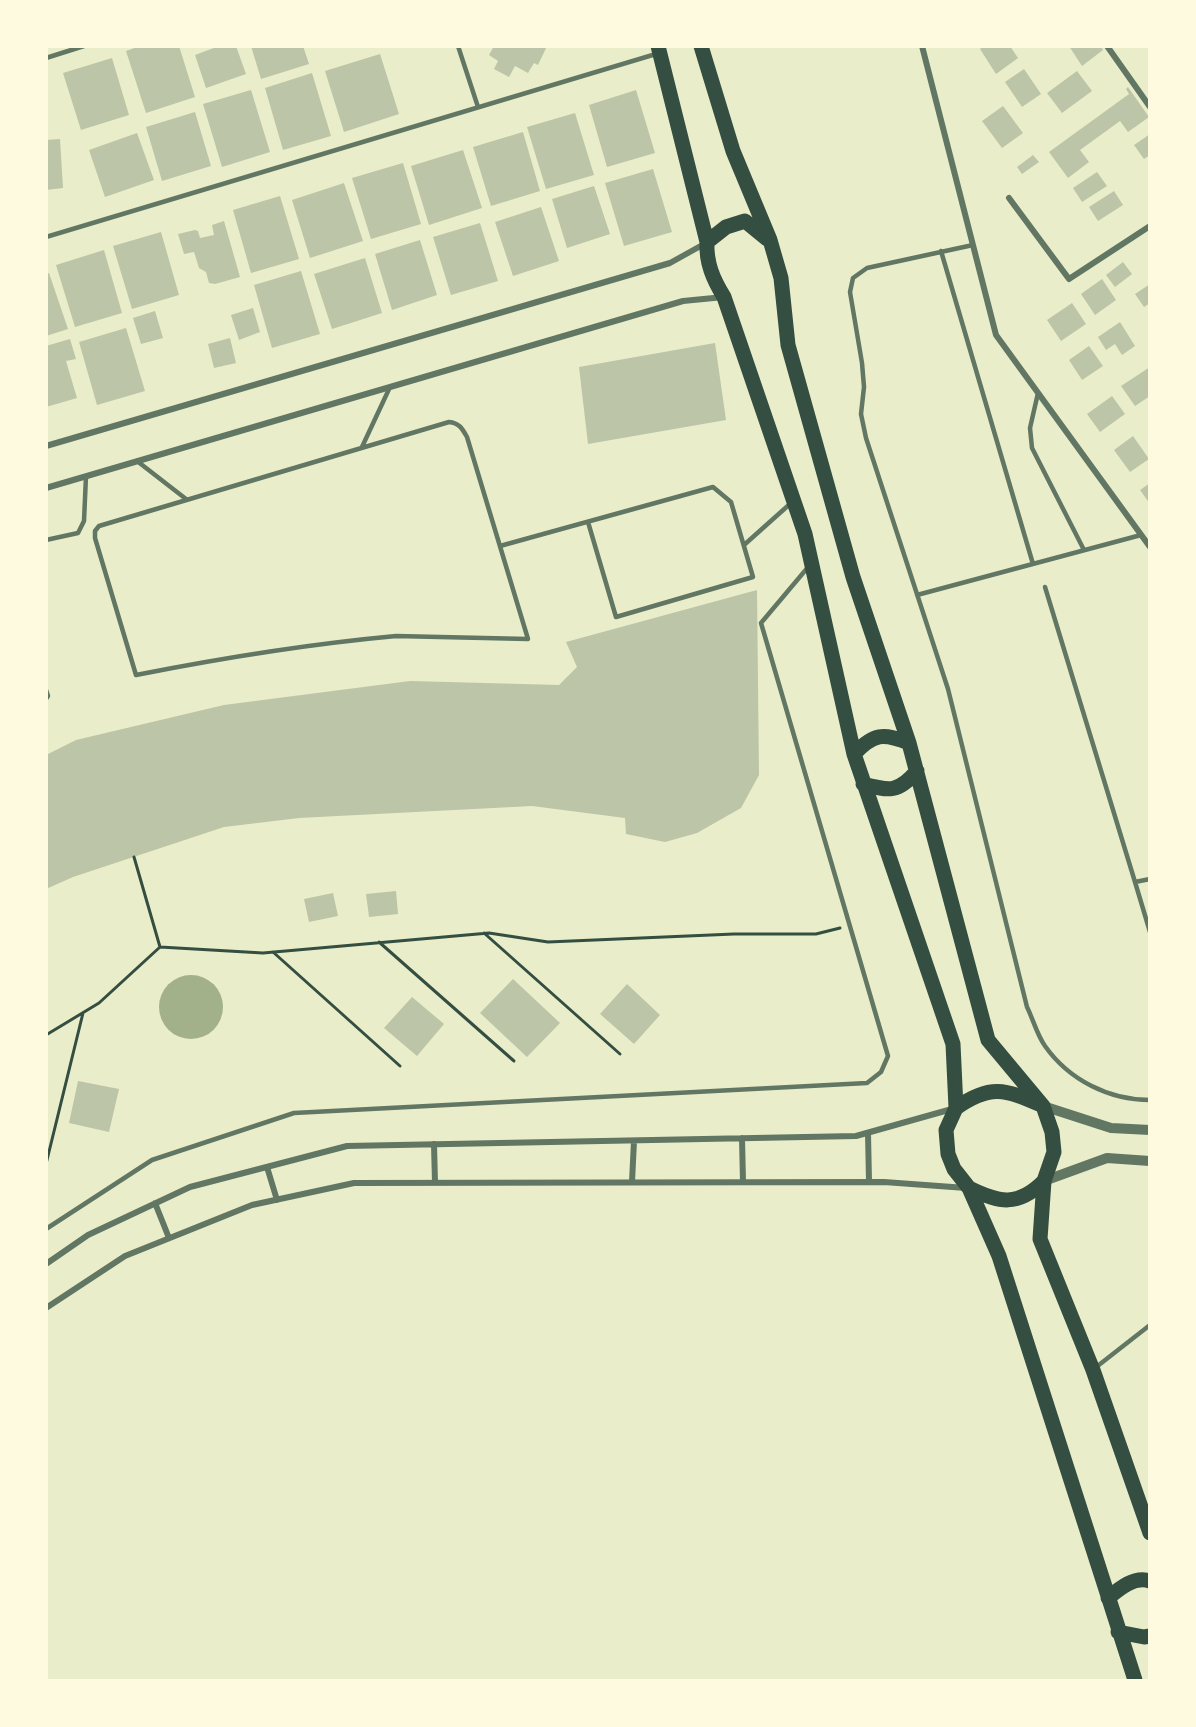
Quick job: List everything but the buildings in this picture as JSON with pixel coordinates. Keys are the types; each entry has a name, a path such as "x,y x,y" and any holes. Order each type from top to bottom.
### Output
{"main road":[{"path":"701,46 733,151 770,240 781,278 788,345 853,577 909,743 988,1040 1044,1106 1052,1132 1054,1152 1044,1181 1040,1239 1093,1370 1149,1533"},
{"path":"658,50 707,242 706,258 714,281 724,297 805,534 854,754 952,1044 956,1108 946,1130 948,1154 954,1169 969,1188 999,1256 1135,1680"},
{"path":"707,242 726,227 746,221 770,240"},
{"path":"854,754 866,741 888,735 909,743"},
{"path":"863,784 885,790 895,788 904,785 917,771"},
{"path":"956,1108 973,1096 991,1091 1013,1092 1044,1106"},
{"path":"969,1188 987,1197 1004,1201 1033,1192 1044,1181"},
{"path":"1108,1598 1120,1588 1141,1578 1149,1581"},
{"path":"1118,1632 1144,1638 1149,1636"}],"street":[{"path":"922,46 996,335 1149,547"},
{"path":"1107,46 1149,107"},
{"path":"1009,198 1069,279 1149,226"},
{"path":"46,446 670,263 707,242"},
{"path":"46,488 684,301 724,297"},
{"path":"1044,1106 1112,1128 1149,1130"},
{"path":"46,1264 88,1235 190,1187 347,1146 856,1136 956,1108"},
{"path":"868,1132 869,1182"},
{"path":"742,1138 743,1182"},
{"path":"632,1182 634,1140"},
{"path":"434,1144 435,1183"},
{"path":"1044,1181 1107,1158 1149,1161"},
{"path":"267,1167 277,1200"},
{"path":"46,1308 125,1256 169,1238 252,1205 354,1183 869,1182 969,1188"},
{"path":"155,1203 169,1238"}],"lane":[{"path":"46,58 84,46"},
{"path":"458,46 478,107"},
{"path":"46,237 478,107 658,50"},
{"path":"973,244 867,267 853,278 850,292 862,363 864,387 861,414 864,430 948,689 1027,1007 1044,1046 1069,1071 1098,1091 1130,1100 1149,1100"},
{"path":"941,251 1033,564"},
{"path":"362,447 390,387"},
{"path":"1038,393 1030,428 1032,448 1084,550"},
{"path":"448,422 455,423 462,428 467,437 528,639 396,636 307,645 136,675 95,538 95,531 99,526 186,499 448,422"},
{"path":"137,461 186,499"},
{"path":"46,540 78,533 84,521 86,476"},
{"path":"500,546 713,487 731,501 753,577 616,617 588,522"},
{"path":"744,544 793,501"},
{"path":"917,595 1141,535"},
{"path":"46,1229 152,1160 294,1113 867,1083 881,1072 888,1056 760,623 811,563"},
{"path":"1045,587 1149,932"},
{"path":"46,690 48,696 46,699"},
{"path":"1135,882 1149,879"},
{"path":"1093,1370 1149,1325"}],"path":[{"path":"134,857 160,947"},
{"path":"46,1035 99,1004 160,947 263,953 484,933 548,942 734,934 816,934 849,926"},
{"path":"484,933 620,1054"},
{"path":"380,942 514,1061"},
{"path":"273,952 400,1066"},
{"path":"46,1164 83,1013"}],"shaded area":[{"path":"191,975 209,980 214,984 218,989 223,1007 218,1025 214,1030 209,1034 191,1039 173,1034 168,1030 164,1025 159,1007 164,989 168,984 173,980"}]}
